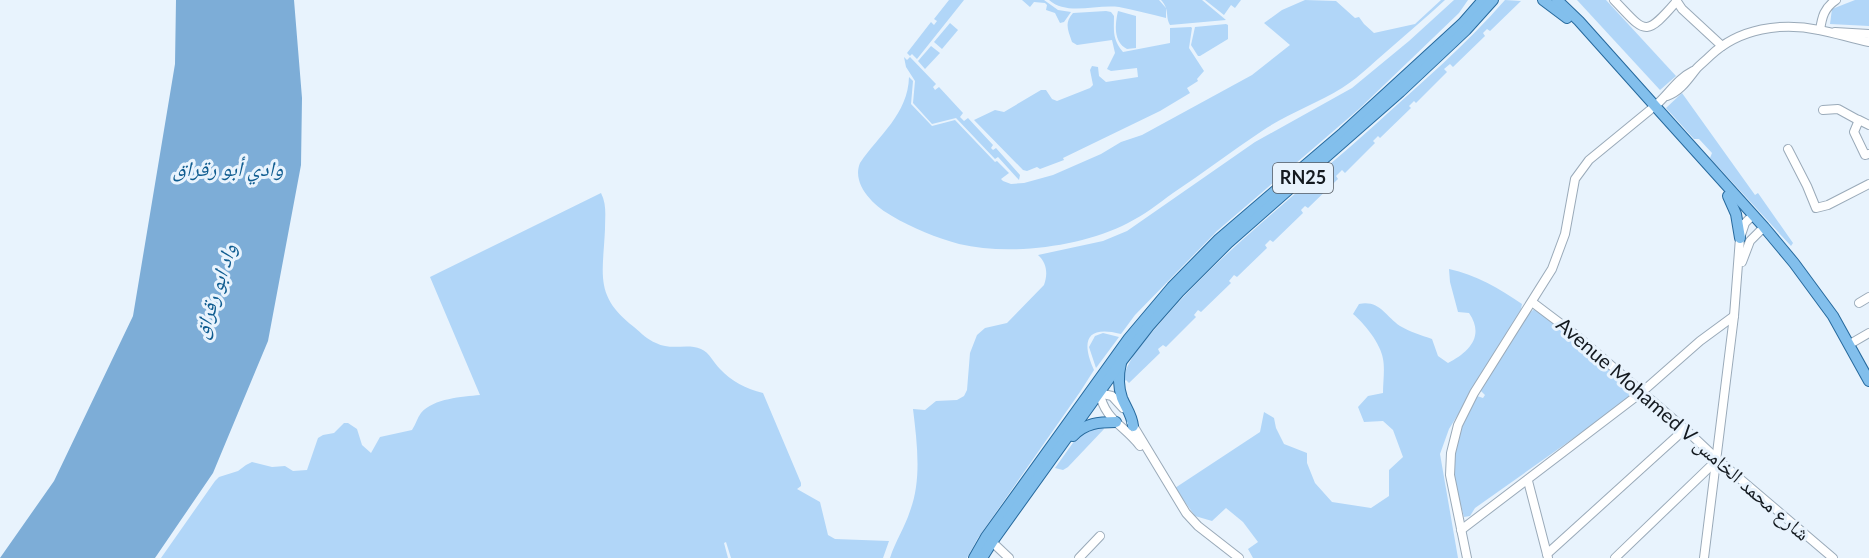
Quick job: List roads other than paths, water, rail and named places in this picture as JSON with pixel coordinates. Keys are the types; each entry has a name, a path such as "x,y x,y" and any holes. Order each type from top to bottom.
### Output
{"main road":[{"name":"RN25","path":"982,558 989,539 1150,312 1203,255 1463,23 1483,0"},
{"name":"RN25","path":"974,558 1044,469 1095,389 1121,362 1164,309 1211,259 1392,100 1466,30 1493,0"},
{"path":"1543,0 1567,18"},
{"path":"1550,0 1653,108 1751,217"},
{"path":"1557,0 1579,21 1728,196 1764,230 1814,288 1850,344 1869,381"},
{"path":"1562,0 1579,21"},
{"path":"1728,196 1736,214 1740,238"},
{"path":"1121,362 1119,387 1131,414 1133,426"},
{"path":"1044,469 1052,466 1075,434 1083,427 1098,422 1116,422"}],"street":[{"path":"1614,0 1645,28 1654,25 1673,2 1722,46"},
{"path":"1820,30 1824,11 1836,0"},
{"path":"1467,558 1450,476 1455,435 1474,393 1557,258 1568,220 1575,179 1589,160 1667,96 1683,77 1696,69 1722,46 1748,33 1771,27 1793,26 1869,42"},
{"path":"1832,33 1869,34"},
{"path":"1823,110 1838,109 1869,126"},
{"path":"1858,120 1854,132 1864,155 1869,154"},
{"path":"1788,149 1816,208 1828,205 1869,184"},
{"path":"1704,558 1718,459 1740,238 1742,228 1751,217"},
{"path":"1737,273 1747,245 1764,230"},
{"path":"1859,303 1869,297"},
{"name":"Avenue Mohamed V شارع محمد الخامس","path":"1532,302 1577,336 1829,557"},
{"path":"1461,530 1642,392 1700,341 1734,316"},
{"path":"1850,344 1869,333"},
{"path":"1095,389 1105,411 1131,435 1154,462 1186,513 1198,526 1239,558"},
{"path":"1095,389 1116,399 1149,450 1154,462"},
{"path":"1528,481 1548,556 1685,429"},
{"path":"1616,558 1718,459"},
{"path":"1079,558 1100,537"},
{"path":"989,539 1009,558"}],"water":[{"name":"وادي أبو رقراق","path":"176,0 294,0 302,98 301,165 268,341 213,473 155,558 0,558 54,481 133,316 175,64"}],"water label":[{"name":"واد ابو رقراق","path":"215,291"}]}
